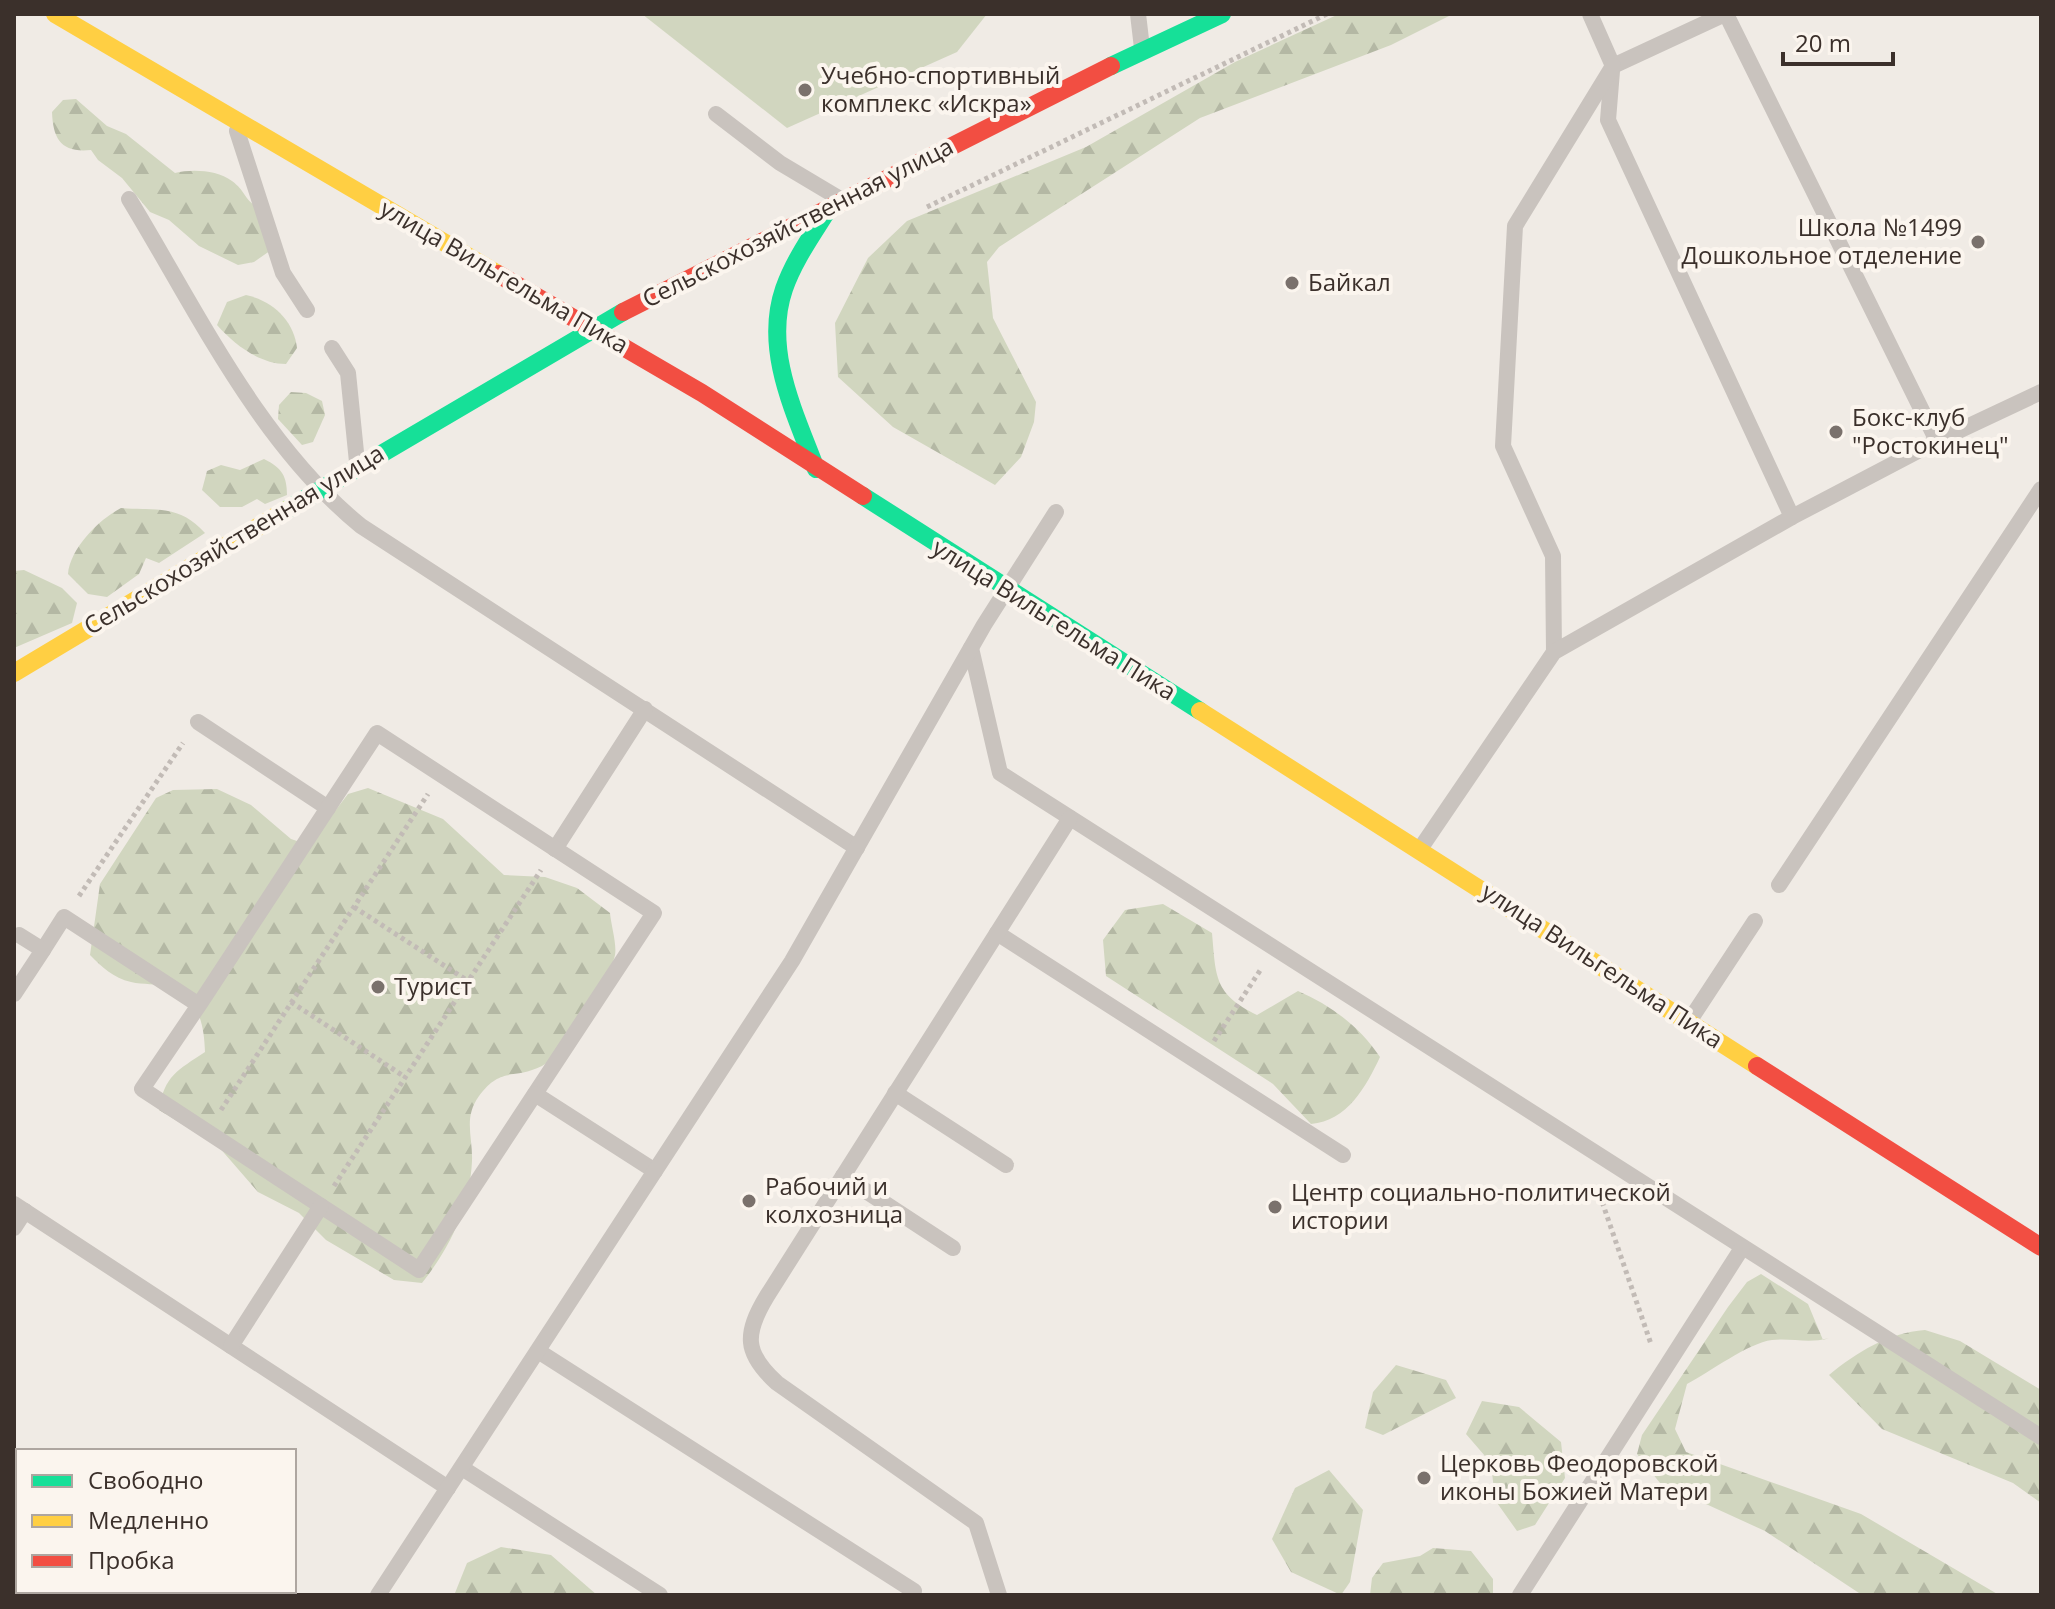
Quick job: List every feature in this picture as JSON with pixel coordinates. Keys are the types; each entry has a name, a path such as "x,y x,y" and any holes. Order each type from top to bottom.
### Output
{"main road":[{"name":"улица Вильгельма Пика","path":"55,14 592,327 1420,849 2041,1247"},
{"name":"Сельскохозяйственная улица","path":"14,673 592,327 1222,14"},
{"path":"816,469 782,375 778,356 778,311 794,271 836,204"}],"lane":[{"path":"1138,14 1143,51"},
{"path":"1590,14 1613,66 1608,120 1792,517"},
{"path":"1554,652 1553,556 1503,446 1515,226 1613,66 1726,14 1937,441"},
{"path":"716,114 836,204"},
{"path":"233,119 283,273 307,310"},
{"path":"129,199 277,442 319,489 361,526 857,848"},
{"path":"332,348 348,373 358,465"},
{"path":"1420,849 1554,652 1792,517 1937,441 2041,392"},
{"path":"1779,885 2041,489"},
{"path":"378,1595 792,961 971,648 1056,512"},
{"path":"971,648 1000,773 2041,1437"},
{"path":"555,849 645,709"},
{"path":"198,722 328,808"},
{"path":"377,733 441,774 654,913 419,1270 142,1089 377,733"},
{"path":"999,1595 976,1523 777,1383 754,1356 751,1332 754,1317 1070,818"},
{"path":"14,994 64,917 199,1005"},
{"path":"1689,1021 1755,921"},
{"path":"997,933 1343,1155"},
{"path":"19,935 43,950"},
{"path":"895,1093 1006,1165"},
{"path":"535,1094 655,1171"},
{"path":"843,1176 953,1248"},
{"path":"231,1346 321,1206"},
{"path":"14,1228 20,1207 448,1488"},
{"path":"1520,1595 1742,1248"},
{"path":"538,1351 914,1591 912,1595"},
{"path":"462,1468 660,1595"}],"path":[{"path":"919,211 1327,14"},
{"path":"64,917 198,722"},
{"path":"207,1131 441,774"},
{"path":"321,1206 555,849"},
{"path":"354,907 468,981"},
{"path":"1200,1063 1274,948"},
{"path":"291,1002 405,1077"},
{"path":"1583,1144 1662,1374"}],"green space":[{"name":"Учебно-спортивный комплекс «Искра»","path":"642,14 987,14 957,52 787,128"},
{"path":"1339,14 1453,14 1391,45 1200,118 999,247 987,262 993,318 1036,402 1034,422 1021,457 995,485 893,427 838,377 835,323 868,258 907,221 1086,147 1235,62"},
{"path":"76,99 107,126 126,134 175,173 204,171 232,181 252,204 265,212 274,248 254,262 238,265 199,246 169,220 150,212 122,178 98,160 91,150 66,147 57,137 52,112 63,100"},
{"path":"246,295 273,307 292,329 297,348 286,364 266,361 248,352 217,325 227,302"},
{"path":"291,392 306,393 322,401 325,415 313,442 302,445 278,419 279,405"},
{"path":"264,459 282,473 287,495 265,504 257,499 242,507 220,507 202,490 207,471 221,465 240,470"},
{"path":"121,508 176,513 205,533 159,563 146,558 139,574 107,597 88,594 68,574 70,564 87,536"},
{"path":"24,570 62,588 77,603 72,623 14,648 14,571"},
{"path":"368,788 443,819 504,875 545,877 577,888 610,913 615,945 615,955 604,981 562,1048 542,1066 494,1081 474,1104 470,1120 472,1161 463,1210 450,1241 422,1283 394,1280 326,1240 299,1213 258,1192 218,1146 159,1110 169,1081 205,1052 198,1013 187,997 178,992 164,986 119,978 90,955 100,884 156,798 173,790 217,789 251,805 291,839 309,845 348,794"},
{"path":"1163,904 1212,933 1217,973 1232,1000 1257,1015 1298,991 1333,1010 1363,1036 1380,1057 1354,1101 1335,1116 1311,1124 1273,1084 1106,976 1103,940 1125,910"},
{"path":"1761,1274 1808,1304 1823,1339 1762,1342 1687,1384 1675,1429 1686,1452 1861,1514 1999,1595 1862,1595 1765,1531 1660,1483 1637,1454 1642,1435 1728,1307 1747,1282"},
{"path":"1925,1330 1960,1341 2041,1390 2041,1503 2013,1483 1882,1429 1829,1375 1874,1345 1898,1335"},
{"path":"1396,1365 1446,1380 1456,1398 1383,1435 1365,1428 1373,1392"},
{"path":"1482,1401 1519,1407 1561,1442 1565,1478 1535,1525 1517,1531 1495,1500 1491,1463 1466,1434"},
{"path":"1329,1470 1363,1510 1350,1582 1341,1595 1291,1572 1272,1539 1295,1488"},
{"path":"501,1547 551,1555 597,1595 455,1593 467,1563"},
{"path":"1433,1548 1471,1551 1493,1579 1493,1595 1370,1595 1372,1578 1383,1563 1420,1556"}],"traffic: fast":[{"path":"1111,66 1222,14"},
{"path":"816,469 784,381 779,358 778,312 788,278 829,208"},
{"path":"286,510 623,312"},
{"path":"863,496 1200,711"}],"traffic: slow":[{"path":"55,14 498,274"},
{"path":"14,673 286,510"},
{"path":"1200,711 1757,1066"}],"traffic: jam":[{"path":"623,312 1111,66"},
{"path":"498,274 702,393 863,496"},
{"path":"1757,1066 2041,1247"}],"place":[{"name":"Учебно-спортивный комплекс «Искра»","path":"805,90"},
{"name":"Школа №1499 Дошкольное отделение","path":"1978,242"},
{"name":"Байкал","path":"1292,283"},
{"name":"Бокс-клуб \"Ростокинец\"","path":"1836,432"},
{"name":"Турист","path":"378,987"},
{"name":"Рабочий и колхозница","path":"749,1201"},
{"name":"Центр социально-политической истории","path":"1275,1207"},
{"name":"Церковь Феодоровской иконы Божией Матери","path":"1424,1478"}]}
